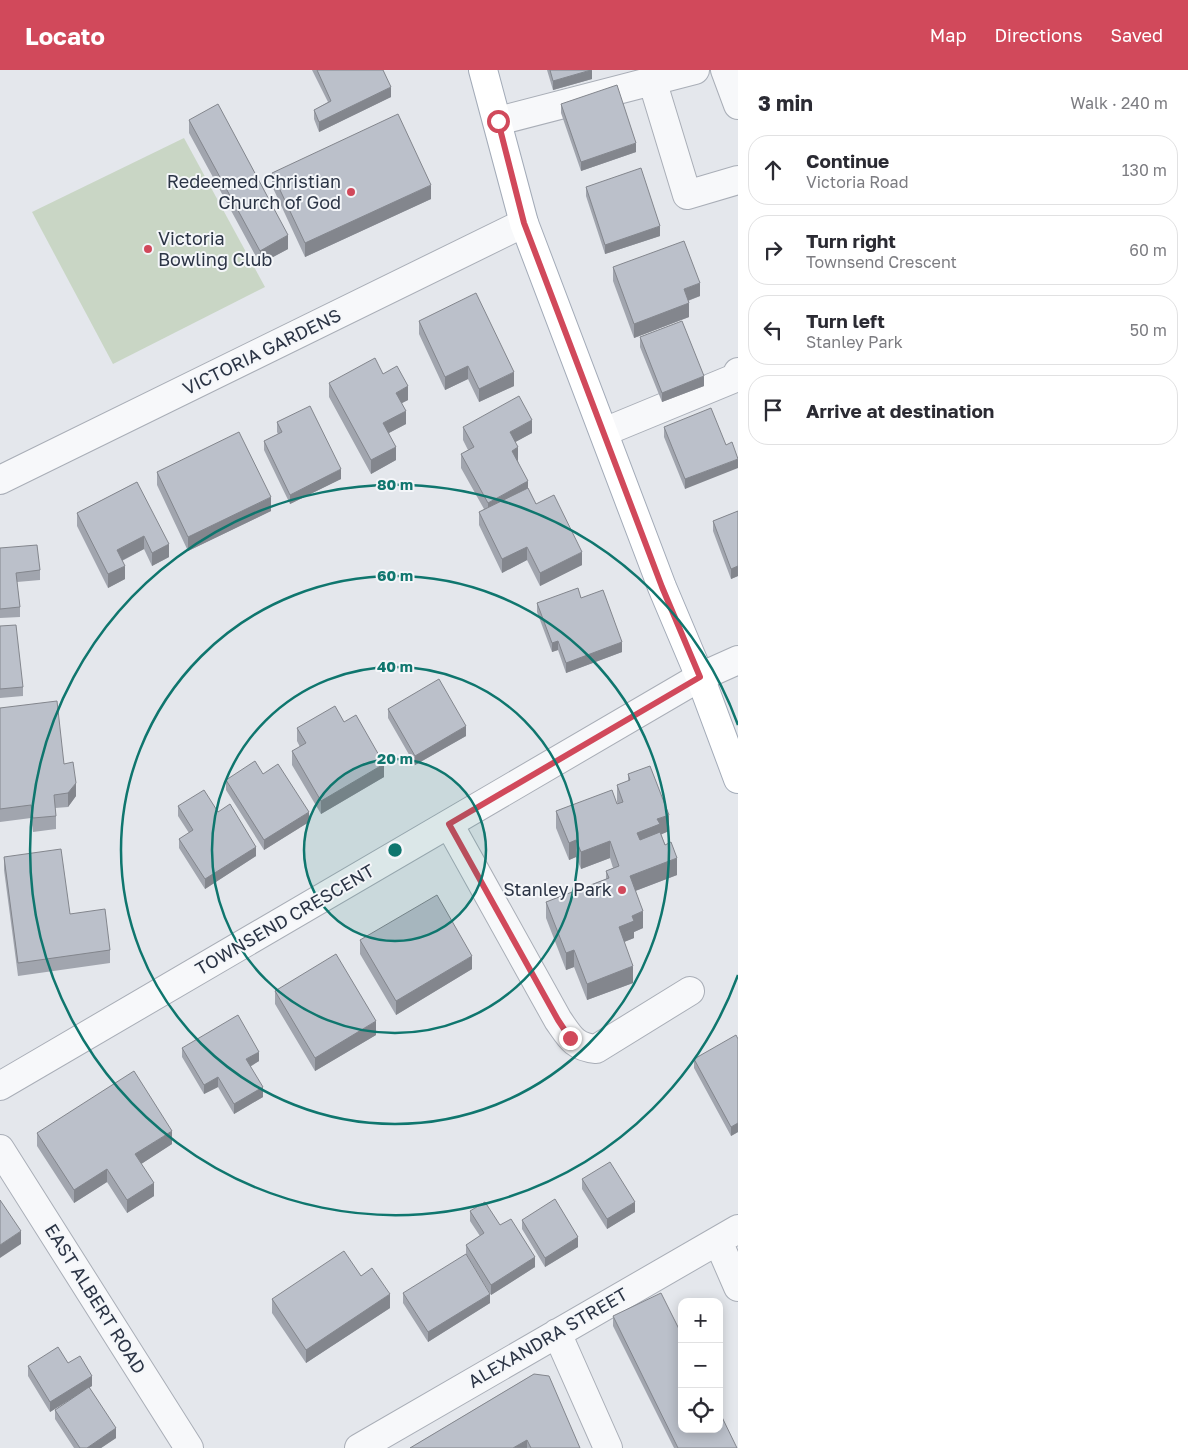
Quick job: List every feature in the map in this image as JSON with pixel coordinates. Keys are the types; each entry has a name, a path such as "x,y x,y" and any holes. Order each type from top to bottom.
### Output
{"main road":[{"path":"483,70 524,223 662,587 700,677 738,779"}],"street":[{"path":"498,121 695,70"},
{"path":"725,70 738,105"},
{"path":"652,80 687,195 738,180"},
{"name":"VICTORIA GARDENS","path":"0,480 524,223"},
{"path":"604,432 735,378 738,372"},
{"name":"TOWNSEND CRESCENT","path":"0,1086 700,677 738,660"},
{"path":"449,824 558,1020 570,1038 584,1048 596,1049 690,991"},
{"name":"EAST ALBERT ROAD","path":"0,1149 189,1448"},
{"path":"728,1235 738,1287"},
{"name":"ALEXANDRA STREET","path":"359,1448 728,1235"},
{"path":"557,1333 608,1448"}],"green space":[{"name":"Victoria Bowling Club","path":"184,138 265,287 113,364 32,212"}],"building":[{"path":"317,70 383,70 391,87 319,122 314,110 331,101"},
{"path":"550,70 591,70 553,81"},
{"path":"617,85 636,143 581,162 561,104"},
{"path":"218,104 288,235 260,251 189,120"},
{"name":"Redeemed Christian Church of God","path":"398,114 431,185 305,243 272,173"},
{"path":"641,168 660,226 605,245 586,187"},
{"path":"684,241 700,283 684,289 689,303 634,324 613,267"},
{"path":"476,293 514,372 479,389 468,366 445,377 419,321"},
{"path":"682,321 704,376 662,393 640,337"},
{"path":"375,358 383,374 397,366 408,386 396,393 406,411 383,423 396,447 371,460 329,383"},
{"path":"519,396 532,420 510,432 518,447 512,451 528,481 488,503 461,454 474,447 463,427"},
{"path":"310,406 341,469 290,495 264,441 282,432 277,422"},
{"path":"711,408 726,445 732,442 738,459 685,479 664,427"},
{"path":"239,432 271,497 188,537 157,472"},
{"path":"137,482 169,544 152,553 144,536 117,550 125,566 108,574 77,513"},
{"path":"528,488 536,504 554,495 582,552 540,573 527,547 502,559 479,512"},
{"path":"738,511 738,566 731,569 713,521"},
{"path":"37,545 40,570 16,573 20,607 0,609 0,548"},
{"path":"578,588 581,598 603,590 622,642 566,663 558,641 552,643 537,603"},
{"path":"16,625 23,687 0,689 0,626"},
{"path":"439,679 466,726 415,756 388,709"},
{"path":"57,701 64,764 73,762 76,783 68,793 54,795 56,816 33,818 31,805 0,809 0,708"},
{"path":"335,706 344,722 356,715 384,764 321,801 292,751 306,743 297,728"},
{"path":"255,761 263,774 278,764 309,812 264,840 226,780"},
{"name":"Stanley Park","path":"650,766 669,815 657,819 660,824 637,833 640,840 660,832 665,845 671,842 677,858 630,876 643,911 632,916 634,921 619,927 633,966 587,984 574,950 566,953 546,902 609,878 606,871 619,866 610,841 581,852 576,840 569,843 556,811 612,790 617,804 623,802 617,785 630,780 628,774"},
{"path":"204,790 218,812 230,804 256,847 205,879 179,839 193,830 178,806"},
{"path":"61,849 70,914 105,909 110,950 18,963 4,857"},
{"path":"437,895 472,956 396,1001 360,940"},
{"path":"336,954 376,1021 315,1058 275,991"},
{"path":"238,1015 259,1052 246,1059 263,1087 234,1104 218,1077 204,1085 182,1048"},
{"path":"736,1035 738,1039 738,1123 731,1127 694,1059"},
{"path":"134,1071 172,1131 135,1154 154,1183 127,1200 107,1169 74,1190 37,1133"},
{"path":"610,1162 635,1202 607,1219 582,1179"},
{"path":"555,1199 578,1237 545,1258 522,1220"},
{"path":"0,1200 21,1231 0,1245"},
{"path":"485,1202 500,1225 511,1219 535,1257 491,1285 466,1245 484,1233 470,1211"},
{"path":"344,1251 361,1276 372,1268 390,1294 306,1350 272,1299"},
{"path":"466,1254 490,1294 428,1332 403,1293"},
{"path":"661,1293 678,1327 678,1433 723,1433 723,1419 737,1448 678,1448 613,1316"},
{"path":"58,1347 68,1363 80,1356 92,1376 50,1402 28,1366"},
{"path":"534,1374 549,1376 580,1448 531,1448 527,1440 513,1448 410,1448"},
{"path":"89,1387 116,1428 87,1448 80,1448 55,1410"}],"place":[{"name":"Redeemed Christian Church of God","path":"351,192"},
{"name":"Victoria Bowling Club","path":"148,249"},
{"name":"Stanley Park","path":"622,890"}],"route":[{"path":"498,121 524,223 662,587 700,677 449,824 558,1020 570,1038"}]}
